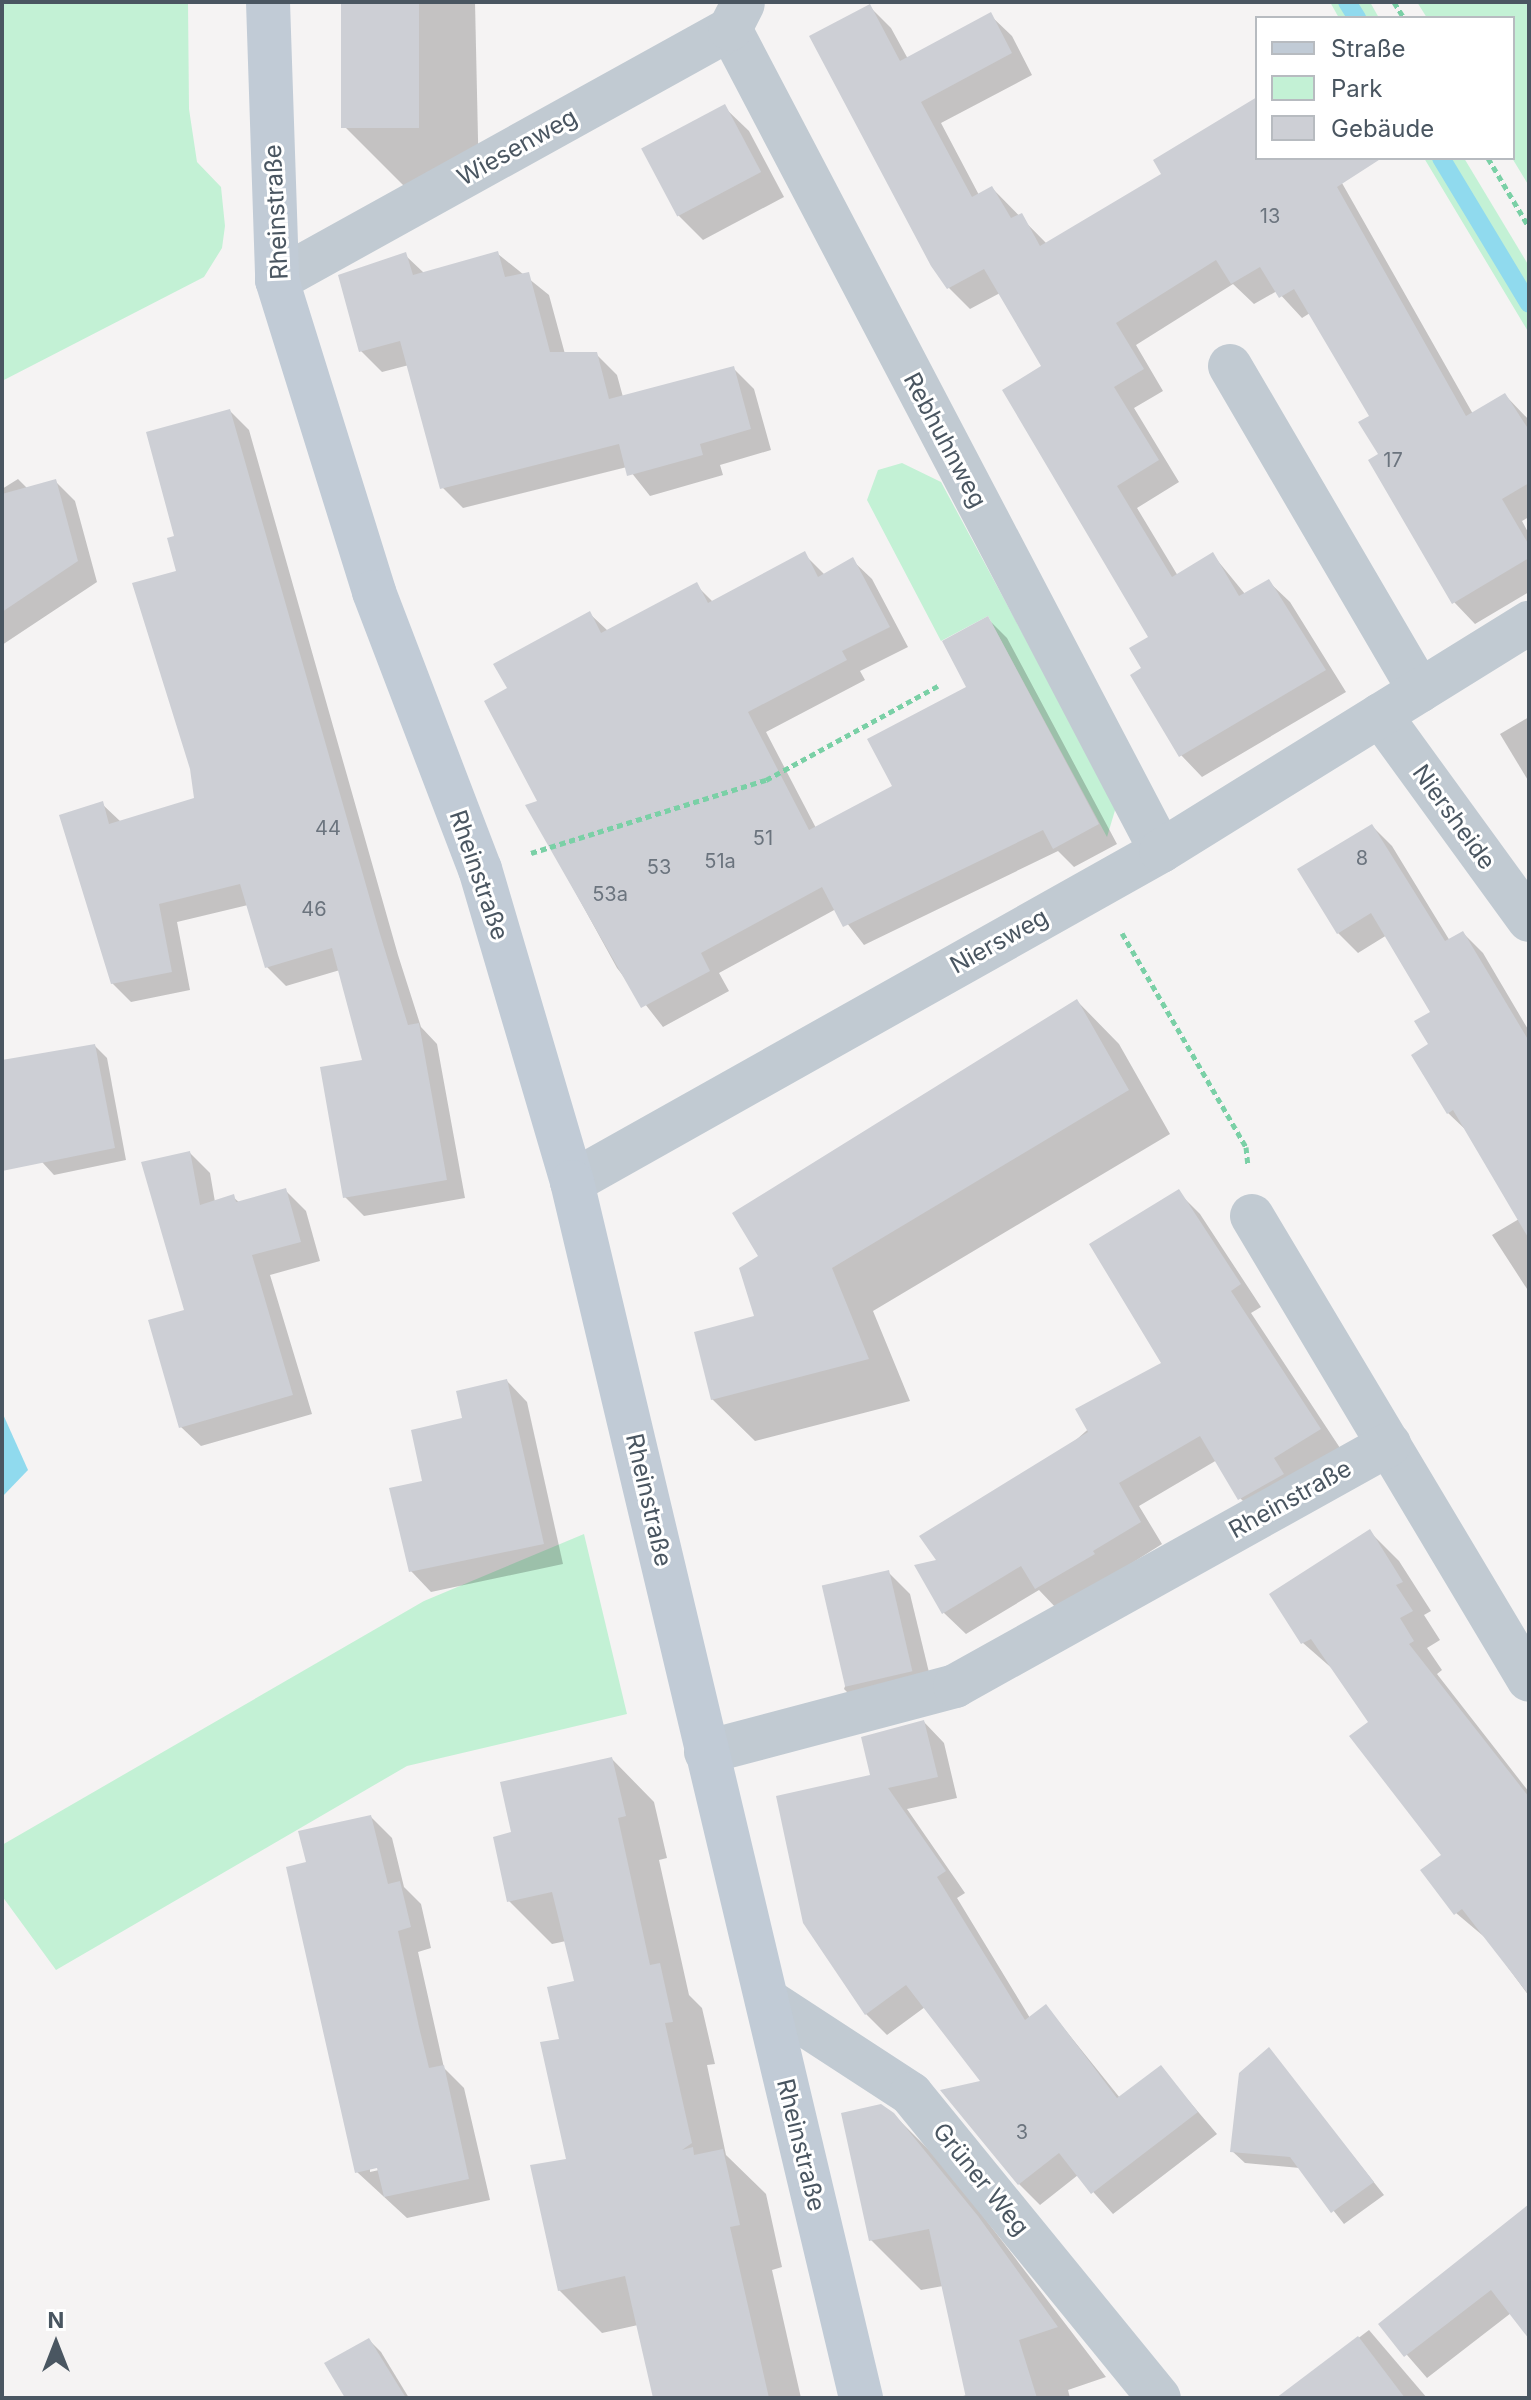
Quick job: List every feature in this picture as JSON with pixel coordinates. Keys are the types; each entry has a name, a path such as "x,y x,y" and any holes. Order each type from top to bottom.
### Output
{"street":[{"name":"Rheinstraße","path":"268,2 277,280 374,592 480,869 572,1182 861,2398"},
{"name":"Wiesenweg","path":"277,280 737,15"},
{"name":"Rebhuhnweg","path":"737,15 1161,851"},
{"path":"1230,366 1420,691"},
{"name":"Niersweg","path":"572,1182 1161,851 1529,623"},
{"name":"Niersheide","path":"1380,715 1529,920"},
{"path":"1252,1216 1529,1680"},
{"name":"Rheinstraße","path":"706,1752 955,1686 1389,1444"},
{"name":"Grüner Weg","path":"767,2000 911,2094 1159,2398"}],"path":[{"path":"1489,160 1529,227"},
{"path":"480,869 766,780 938,686"},
{"path":"1095,887 1246,1147 1252,1216"}],"green space":[{"path":"2,2 188,2 189,109 197,162 221,187 225,226 222,248 204,277 2,381"},
{"path":"1330,2 1370,2 1378,16 1338,16"},
{"path":"1417,2 1529,2 1529,186 1513,160 1515,16 1426,16"},
{"path":"1425,160 1465,160 1529,266 1529,333"},
{"path":"902,463 941,482 1116,807 1107,837 988,616 941,641 867,500 878,470"},
{"path":"584,1534 627,1714 407,1766 56,1970 2,1896 2,1845 424,1601"}],"water":[{"path":"2,1412 28,1470 2,1497"}],"building":[{"path":"341,2 419,2 419,128 341,128"},
{"path":"870,4 900,61 991,12 1012,53 921,102 972,197 992,186 1011,218 1022,213 1040,246 1161,174 1153,160 1255,98 1255,160 1379,160 1337,187 1466,416 1505,393 1529,430 1529,483 1502,499 1529,545 1529,558 1452,604 1368,460 1378,454 1358,422 1369,416 1294,289 1279,298 1260,267 1231,284 1216,260 1116,323 1144,369 1114,387 1159,460 1117,486 1172,577 1213,552 1239,596 1269,579 1326,670 1179,757 1130,675 1141,668 1129,648 1148,637 1002,390 1041,366 984,269 947,289 931,266 809,36"},
{"path":"725,104 761,172 677,217 641,149"},
{"path":"498,251 505,277 529,272 550,352 597,352 609,399 734,366 751,429 700,444 703,455 627,476 619,444 440,489 400,341 359,352 338,275 406,252 413,275"},
{"path":"230,409 408,1025 419,1023 447,1180 343,1198 320,1067 362,1060 332,948 265,968 240,884 159,904 172,972 111,984 59,815 103,801 109,824 194,798 190,769 132,583 176,571 167,538 174,536 146,432"},
{"path":"56,479 78,561 2,612 2,494"},
{"path":"805,551 818,577 853,557 890,627 842,651 847,660 748,712 809,830 892,786 867,739 966,687 942,641 988,616 1099,824 1053,849 1043,830 843,927 822,887 701,953 710,971 641,1008 525,805 537,801 484,701 507,688 493,664 590,611 601,633 697,582 708,603"},
{"path":"1372,824 1445,941 1463,931 1529,1041 1529,1239 1453,1110 1447,1114 1411,1055 1428,1044 1414,1021 1430,1012 1371,913 1337,934 1297,869"},
{"path":"1077,999 1129,1090 832,1268 869,1359 711,1400 694,1332 754,1316 739,1268 758,1256 732,1213"},
{"path":"95,1044 115,1148 2,1171 2,1060"},
{"path":"190,1151 200,1205 234,1194 236,1202 286,1188 301,1242 252,1255 293,1395 179,1428 148,1320 184,1310 141,1162"},
{"path":"1179,1189 1241,1284 1231,1291 1321,1429 1274,1458 1284,1474 1238,1500 1200,1436 1119,1483 1141,1522 1093,1551 1095,1554 1035,1589 1021,1566 942,1614 914,1565 936,1560 919,1536 1088,1432 1075,1409 1161,1363 1089,1244"},
{"path":"507,1379 544,1544 409,1572 389,1488 422,1481 411,1430 462,1418 456,1391"},
{"path":"1370,1529 1403,1582 1396,1585 1413,1611 1400,1618 1414,1641 1409,1644 1529,1797 1529,1995 1462,1909 1454,1915 1420,1870 1441,1855 1349,1736 1368,1722 1311,1639 1301,1644 1269,1594"},
{"path":"889,1570 912,1671 845,1687 822,1586"},
{"path":"924,1720 938,1777 888,1788 946,1871 937,1877 1025,2020 1046,2004 1117,2098 1161,2065 1198,2112 1091,2194 1059,2153 1018,2185 940,2090 980,2081 906,1985 865,2015 803,1923 776,1796 870,1775 861,1737"},
{"path":"612,1757 626,1816 618,1818 650,1965 660,1963 673,2022 665,2023 692,2143 682,2150 693,2147 694,2155 723,2149 740,2225 730,2227 769,2398 653,2398 625,2276 558,2291 530,2165 566,2159 540,2042 559,2039 547,1987 574,1981 552,1892 507,1902 493,1837 511,1832 500,1782"},
{"path":"371,1815 388,1884 400,1881 411,1927 398,1931 419,2027 429,2068 444,2065 469,2179 384,2197 377,2168 355,2173 286,1867 306,1862 298,1831"},
{"path":"1269,2047 1374,2182 1331,2213 1290,2157 1230,2152 1239,2073"},
{"path":"881,2104 894,2113 978,2216 1058,2327 1019,2340 1037,2398 966,2398 929,2229 869,2241 841,2113"},
{"path":"1529,2204 1529,2339 1491,2290 1404,2357 1378,2324"},
{"path":"1358,2336 1405,2398 1276,2398"},
{"path":"369,2338 406,2398 345,2398 324,2363"}],"waterway":[{"path":"1347,2 1356,16"},
{"path":"1442,160 1529,304"}]}
